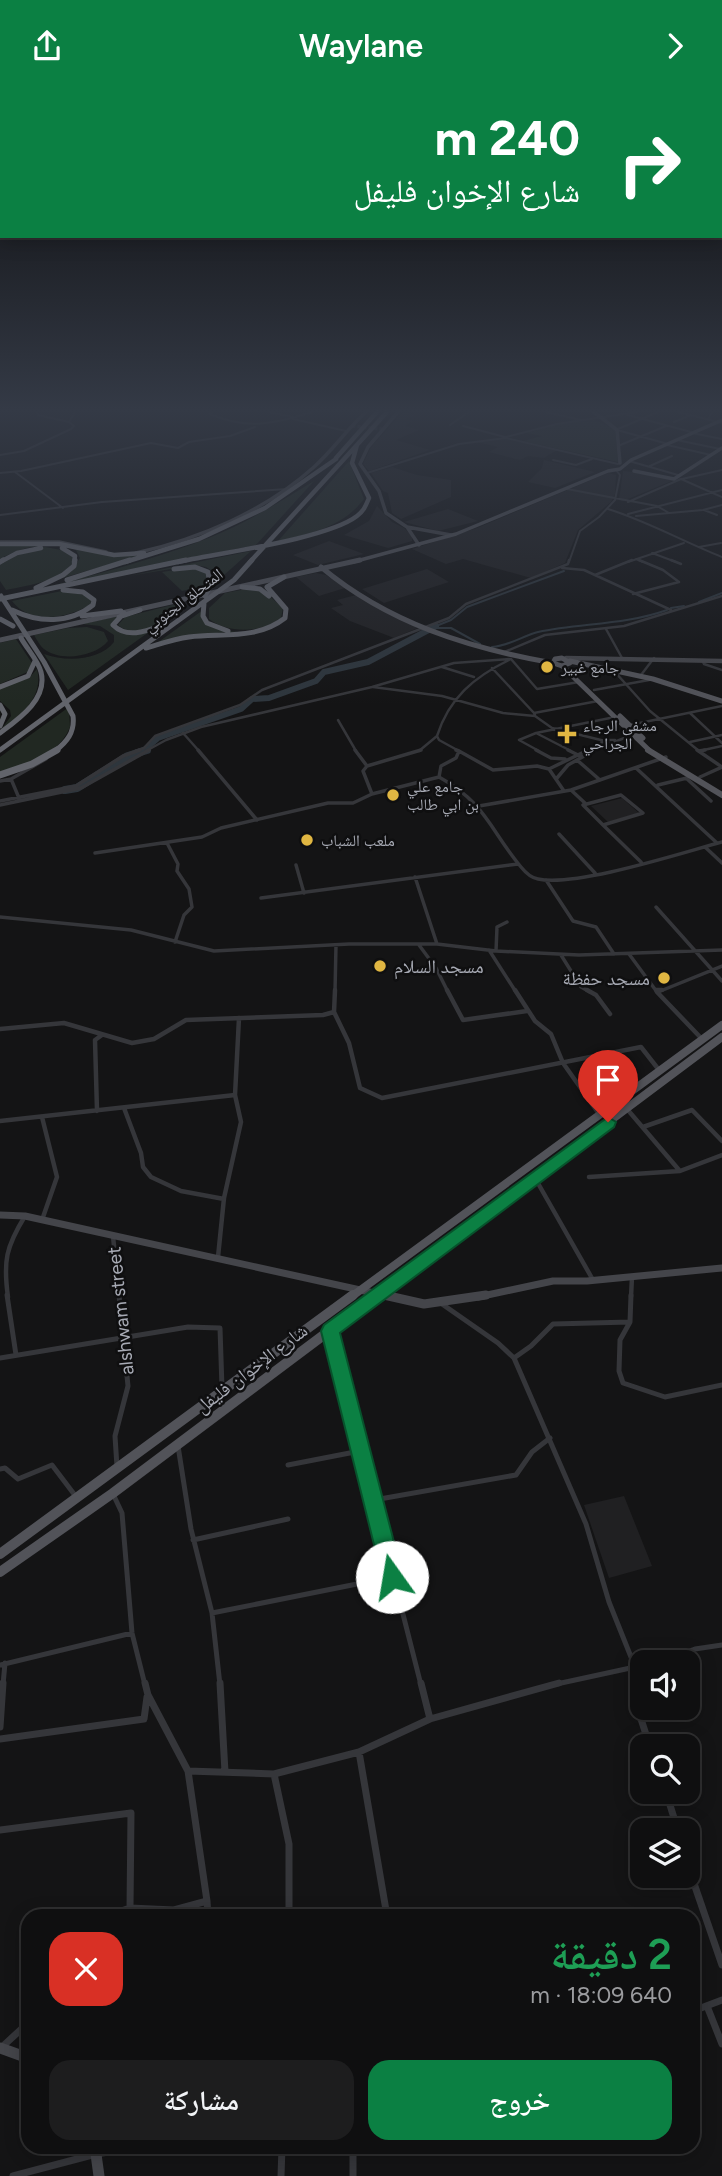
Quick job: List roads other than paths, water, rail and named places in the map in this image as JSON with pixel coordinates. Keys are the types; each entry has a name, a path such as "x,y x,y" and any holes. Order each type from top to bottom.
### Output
{"highway":[{"path":"18,594 173,548 262,509"},
{"name":"المتحلق الجنوبي","path":"0,750 166,624 205,600 243,563 291,509"},
{"name":"المتحلق الجنوبي","path":"0,742 138,651 205,600 253,562 300,509"},
{"path":"0,598 292,540 345,524 363,509"},
{"path":"242,519 244,512"},
{"path":"0,543 59,544 125,555 173,548"},
{"path":"0,562 17,553 37,548 58,548 74,554 76,561 70,571 36,588"},
{"path":"89,581 103,582 197,567 210,575 203,618 210,625 226,631 247,632 274,624 282,612 264,591 242,586"},
{"path":"138,651 187,637 273,627 285,618 286,609 267,587 284,577"},
{"path":"18,594 73,590 93,598 94,602 88,610 62,618"},
{"path":"0,598 73,714 71,734 50,754 0,775"},
{"path":"0,598 42,677 36,698 22,716 0,733"},
{"path":"8,607 29,617 62,618 123,612"},
{"path":"118,618 140,610"},
{"path":"123,612 113,627 126,632 148,631 166,624"},
{"path":"0,619 13,626"},
{"path":"0,687 28,676 35,661"},
{"path":"0,705 5,714 0,726"}],"main road":[{"path":"448,535 511,509"},
{"path":"269,580 448,535 514,509"},
{"path":"0,639 324,568 366,598 437,631 503,653 639,676 722,704"},
{"path":"123,612 193,597"},
{"path":"503,653 512,658 554,661"},
{"path":"567,663 639,676 722,704"},
{"path":"567,663 579,682 632,735 688,777 722,795"},
{"path":"567,663 663,758 722,789"},
{"name":"شارع الإخوان فليفل","path":"0,1555 722,1024"},
{"name":"شارع الإخوان فليفل","path":"0,1573 113,1493 722,1037"}],"street":[{"path":"0,515 51,509"},
{"path":"0,543 53,542 113,553 137,552 175,542 249,509"},
{"path":"385,509 386,513 407,527 417,543"},
{"path":"0,803 76,786 123,756 144,748 155,736 194,724 240,705 262,690 449,618 466,604 568,564 580,530 608,509"},
{"path":"609,509 633,516 685,543 722,557"},
{"path":"626,514 644,509"},
{"path":"663,509 669,513"},
{"path":"633,516 704,510 717,515"},
{"path":"407,527 448,535"},
{"path":"595,575 685,543"},
{"path":"698,547 721,543"},
{"path":"651,553 681,564"},
{"path":"633,594 679,582 663,570 636,559"},
{"path":"559,568 584,570 672,610"},
{"path":"503,653 511,647 545,635 606,629 656,618 672,610 696,606 717,598 722,599"},
{"path":"606,629 622,657"},
{"path":"567,663 622,657 722,661"},
{"path":"0,803 21,802 81,788 120,765 183,733 201,727 372,687 442,666 512,658"},
{"path":"372,794 363,776 367,766 417,753 437,736 453,701 474,677 512,658"},
{"path":"512,658 537,689 579,682"},
{"path":"639,676 644,674 654,658"},
{"path":"702,660 704,664 722,670"},
{"path":"442,666 474,677"},
{"path":"491,668 535,715 552,728 605,741 615,740"},
{"path":"615,672 623,684 661,719 722,767"},
{"path":"594,690 649,680"},
{"path":"372,687 442,697 503,713 535,715 598,701"},
{"path":"630,725 722,704"},
{"path":"690,713 722,744 699,751"},
{"path":"570,759 551,758 519,740 552,728 615,717"},
{"path":"338,720 367,766"},
{"path":"194,724 201,727"},
{"path":"183,733 213,765 257,820"},
{"path":"536,733 578,757 600,781"},
{"path":"549,769 632,735"},
{"path":"689,742 722,735"},
{"path":"437,736 439,740 487,768 509,770 542,766 549,769 564,791"},
{"path":"557,778 559,770 605,741"},
{"path":"459,751 456,758 441,766 439,777 478,806 512,850 518,864 536,878 595,873 719,843"},
{"path":"0,781 11,779 41,763 50,754"},
{"path":"478,806 571,790 663,758"},
{"path":"700,777 722,767"},
{"path":"636,768 719,843"},
{"path":"95,853 202,837 221,828 328,803 353,803 372,794 439,777"},
{"path":"657,786 688,777 711,801"},
{"path":"11,779 21,802"},
{"path":"571,790 586,804"},
{"path":"586,804 621,795 643,813 603,825"},
{"path":"586,804 583,805 641,862"},
{"path":"559,834 595,873"},
{"path":"167,843 178,865 177,871 189,889 192,907 184,915 176,941"},
{"path":"704,846 722,863"},
{"path":"261,898 518,864"},
{"path":"296,865 304,893"},
{"path":"415,877 437,944"},
{"path":"546,879 573,921 596,927 614,955"},
{"path":"656,907 722,981"},
{"path":"0,917 94,924 131,930 214,951 419,944 560,954 614,955 722,950"},
{"path":"496,951 497,927 507,922"},
{"path":"419,944 436,968 463,1020 528,1011"},
{"path":"336,945 334,1012 349,1044 360,1088 382,1098 641,1047 659,1070"},
{"path":"489,950 535,1021 551,1034 563,1063 599,1114"},
{"path":"560,954 581,987 596,995 610,1014"},
{"path":"629,954 657,992 702,1039"},
{"path":"657,992 722,966"},
{"path":"0,1030 64,1024 132,1043 153,1039 186,1020 277,1016 305,1018 334,1012"},
{"path":"218,1257 224,1199 241,1122 235,1095 239,1018"},
{"path":"97,1111 95,1040 103,1034"},
{"path":"0,1121 235,1095"},
{"path":"124,1108 142,1156 142,1165 149,1175 172,1188 224,1199"},
{"path":"627,1109 680,1171"},
{"path":"643,1127 692,1110 722,1141"},
{"path":"42,1117 57,1177 42,1220"},
{"path":"589,1177 680,1171 722,1155"},
{"path":"535,1177 593,1280"},
{"path":"0,1215 25,1216 424,1304 442,1304 553,1281 722,1268"},
{"path":"16,1355 4,1271 8,1244 25,1216"},
{"name":"alshwam street","path":"113,1236 115,1280 128,1386 115,1436 117,1469"},
{"path":"632,1276 630,1322 620,1340 619,1371 622,1383 665,1397 722,1385"},
{"path":"442,1304 465,1322 499,1341 514,1358 586,1524 610,1602 632,1650"},
{"path":"514,1358 531,1346 553,1324 630,1322"},
{"path":"0,1358 188,1327 220,1328 223,1391"},
{"path":"330,1331 430,1719"},
{"path":"374,1500 516,1475 532,1452 550,1438"},
{"path":"177,1445 194,1540 212,1613 220,1677 225,1773"},
{"path":"288,1465 360,1451"},
{"path":"0,1469 5,1468 18,1479 52,1465 78,1499"},
{"path":"113,1493 122,1513 132,1633 148,1695 188,1771 208,1909"},
{"path":"194,1540 288,1519"},
{"path":"212,1613 392,1577"},
{"path":"0,1727 3,1664 132,1633"},
{"path":"692,1650 722,1646"},
{"path":"188,1771 274,1775 359,1752 430,1719 576,1678 630,1668"},
{"path":"0,1739 144,1719 148,1695"},
{"path":"359,1752 386,1909"},
{"path":"274,1775 289,1844 289,1909"},
{"path":"0,1830 131,1813 130,1908"},
{"path":"696,1888 722,1965"},
{"path":"178,1909 207,1901"},
{"path":"127,1909 152,1909"},
{"path":"700,2008 722,2000"},
{"path":"707,2006 722,2044"},
{"path":"21,2030 0,2048 21,2056"},
{"path":"13,2176 83,2154"},
{"path":"96,2154 99,2176"},
{"path":"281,2176 282,2154"},
{"path":"353,2154 353,2176"}],"waterway":[{"path":"436,626 451,620 467,607 564,571"},
{"path":"699,602 722,593"},
{"path":"671,608 684,606"},
{"path":"492,647 538,632 635,619 667,610"},
{"path":"143,751 158,738 241,709 252,699 269,698 316,681 324,672 368,662 436,626"},
{"path":"433,628 451,628 480,644"},
{"path":"65,790 77,788 128,756 147,750"}],"place":[{"name":"جامع غبير","path":"547,667"},
{"name":"مشفى الرجاء الجراحي","path":"567,734"},
{"name":"جامع علي بن ابي طالب","path":"393,795"},
{"name":"ملعب الشباب","path":"307,840"},
{"name":"مسجد السلام","path":"380,966"},
{"name":"مسجد حفظة","path":"664,978"}]}
